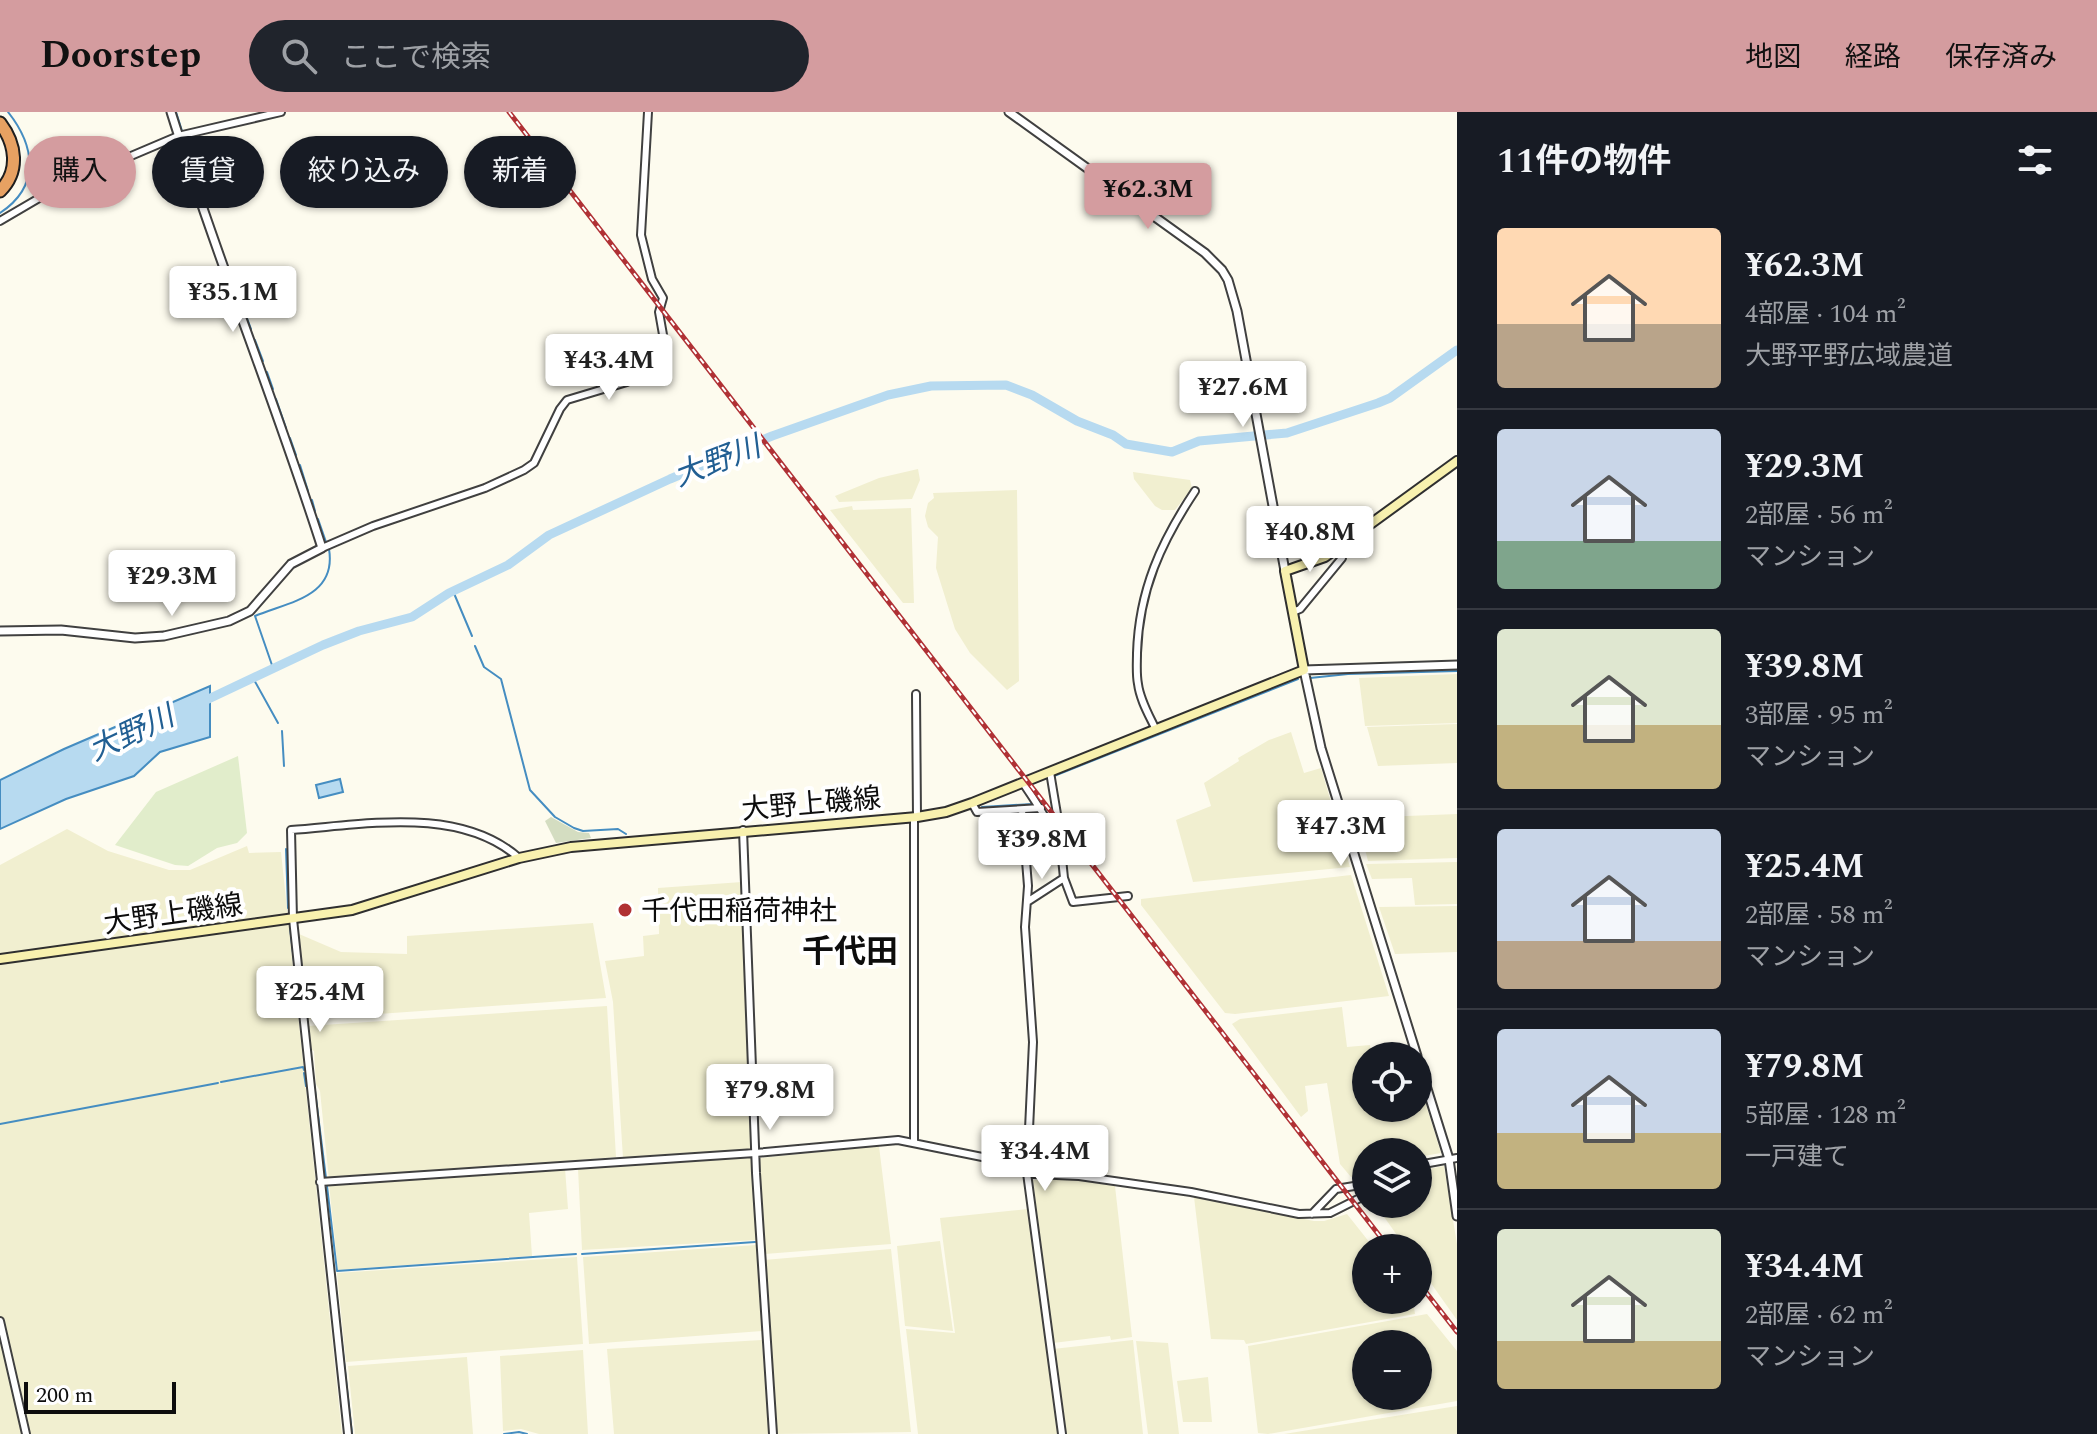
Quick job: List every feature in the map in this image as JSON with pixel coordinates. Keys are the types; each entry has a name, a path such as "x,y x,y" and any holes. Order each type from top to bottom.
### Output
{"highway":[{"path":"0,123 13,145 14,161 12,173 0,191"},
{"path":"0,132 7,146 8,160 0,182"}],"main road":[{"path":"1304,670 1285,571 1325,557 1457,461"},
{"name":"大野上磯線","path":"0,959 352,910 519,858 571,847 946,812 1304,670"}],"street":[{"path":"171,112 178,136 281,112"},
{"path":"0,631 61,630 135,638 164,636 229,621 250,611 291,564 322,548 373,526 485,488 524,470 534,463 567,400 627,382 663,361 665,346 659,312 663,298 652,279 641,235 648,112"},
{"path":"1009,112 1216,263 1232,291 1285,571"},
{"path":"0,221 58,187 152,147"},
{"path":"202,208 292,455 322,548"},
{"path":"1156,730 1137,680 1140,613 1144,591 1167,535 1195,491"},
{"path":"1293,612 1300,609 1342,558 1342,546"},
{"path":"1412,1042 1321,748 1304,670 1457,665"},
{"path":"914,1143 916,694"},
{"path":"1048,819 1057,814 1050,772"},
{"path":"1023,783 1048,819 1060,847 1064,878 1073,902 1128,896"},
{"path":"972,803 977,812 1041,808"},
{"path":"1022,810 1027,902 1025,927 1033,1044 1027,1173 1062,1434"},
{"path":"348,1434 293,919 291,830 392,823 452,827 474,832 519,858"},
{"path":"743,830 755,1153 773,1434"},
{"path":"1027,902 1064,878"},
{"path":"1432,1100 1453,1158 1457,1216"},
{"path":"320,1182 755,1153 890,1140 1002,1161 1027,1173 1093,1178 1312,1214 1337,1210 1352,1202"},
{"path":"1432,1162 1453,1158"},
{"path":"1312,1214 1336,1189 1352,1186"},
{"path":"0,1321 26,1434"}],"shaded area":[{"path":"918,469 920,480 912,499 839,502 835,496 879,478"},
{"path":"1133,472 1190,480 1192,488 1175,510 1162,510 1155,506 1134,479"},
{"path":"1017,490 1019,681 1007,690 970,653 955,629 936,568 938,537 928,527 925,516 928,503 934,498 933,493"},
{"path":"852,506 853,510 911,508 914,603 903,603 830,510"},
{"path":"1457,674 1457,723 1365,726 1359,678"},
{"path":"1457,724 1457,763 1378,766 1367,727"},
{"path":"1291,732 1304,773 1321,768 1350,867 1193,882 1176,820 1211,806 1204,783 1239,761 1238,758 1269,740"},
{"path":"1457,814 1457,858 1368,861 1357,818"},
{"path":"67,829 108,851 169,870 190,870 247,846 249,853 281,852 342,1434 0,1434 0,865"},
{"path":"1457,862 1457,904 1415,905 1412,878 1372,879 1366,864"},
{"path":"1351,875 1389,996 1225,1013 1141,905 1141,899"},
{"path":"742,882 752,1150 623,1158 613,1002 605,961 644,956 643,936 659,934 658,888"},
{"path":"1457,906 1457,952 1395,954 1379,907"},
{"path":"593,923 606,998 307,1019 299,934 341,952 407,954 407,936"},
{"path":"607,1006 616,1157 329,1180 320,1091 316,1084 314,1051 310,1049 308,1026"},
{"path":"1342,1007 1347,1047 1352,1047 1352,1122 1431,1122 1441,1153 1432,1155 1432,1138 1352,1138 1351,1177 1340,1164 1327,1083 1305,1086 1308,1111 1301,1117 1232,1024 1240,1019"},
{"path":"879,1146 891,1244 765,1254 759,1158"},
{"path":"751,1158 756,1240 582,1250 578,1169"},
{"path":"1444,1166 1457,1244 1457,1320 1432,1285 1432,1234 1396,1234 1385,1218 1432,1218 1432,1168"},
{"path":"565,1168 568,1209 529,1213 532,1256 338,1270 329,1184"},
{"path":"1033,1180 1080,1180 1115,1186 1132,1337 1111,1340 1110,1336 1053,1343"},
{"path":"1194,1197 1314,1221 1347,1214 1363,1234 1352,1234 1352,1314 1415,1314 1246,1344 1244,1340 1211,1339"},
{"path":"1028,1209 1058,1434 918,1434 906,1329 955,1333 940,1218"},
{"path":"940,1241 953,1331 905,1326 897,1246"},
{"path":"756,1245 762,1331 589,1344 583,1257"},
{"path":"891,1249 911,1432 776,1434 764,1260"},
{"path":"577,1257 583,1344 346,1362 337,1273"},
{"path":"1427,1314 1457,1351 1457,1401 1432,1405 1432,1330 1352,1330 1352,1410 1405,1410 1268,1434 1258,1433 1248,1346"},
{"path":"762,1340 769,1434 614,1434 607,1349"},
{"path":"1133,1340 1143,1434 1064,1434 1053,1349"},
{"path":"1136,1341 1168,1343 1179,1434 1148,1434"},
{"path":"583,1350 588,1434 539,1434 521,1429 503,1431 500,1356"},
{"path":"467,1357 473,1434 355,1434 348,1366"},
{"path":"1208,1377 1212,1422 1183,1422 1177,1381"},
{"path":"1457,1406 1457,1434 1284,1434"}],"green space":[{"path":"238,756 247,833 237,843 217,848 188,866 175,865 115,845 156,792"},
{"path":"551,817 578,832 589,833 591,838 556,843 545,821"}],"water":[{"path":"210,686 210,737 160,752 134,776 66,799 0,829 0,780"},
{"path":"340,779 343,792 319,798 316,785"}],"waterway":[{"path":"0,213 22,191 30,165 24,138 8,112"},
{"path":"176,112 182,131"},
{"path":"229,271 239,298"},
{"path":"244,310 251,329"},
{"path":"255,340 263,361"},
{"name":"大野川","path":"200,703 323,645 359,631 412,617 449,593 508,565 549,535 670,479 772,436 888,395 931,386 1006,385 1032,395 1126,444 1172,452 1199,441 1287,433 1378,403 1390,398 1457,350"},
{"path":"267,372 273,389"},
{"path":"276,399 286,428"},
{"path":"290,438 296,455"},
{"path":"300,465 308,491"},
{"path":"312,500 315,511"},
{"path":"318,519 326,542"},
{"path":"273,668 255,616 295,601 318,588 329,565 329,549"},
{"path":"453,591 472,636"},
{"path":"475,646 484,667 501,679 530,790 555,817 574,828 583,831 618,829 626,834"},
{"path":"1310,678 1457,671"},
{"path":"253,678 278,723"},
{"path":"1054,776 1298,679"},
{"path":"282,731 284,766"},
{"path":"982,807 1032,804"},
{"path":"286,849 288,908"},
{"path":"290,927 304,1048"},
{"path":"310,1051 326,1178"},
{"path":"221,1082 303,1067 304,1070"},
{"path":"304,1073 306,1086"},
{"path":"0,1124 218,1083"},
{"path":"327,1186 337,1271 576,1254"},
{"path":"327,1209 352,1434"},
{"path":"582,1254 755,1242"},
{"path":"504,1434 527,1434"}],"railway":[{"path":"509,112 1378,1234"},
{"path":"1432,1300 1457,1332"}],"place":[{"name":"千代田稲荷神社","path":"625,910"}],"district":[{"name":"千代田","path":"850,951"}]}
